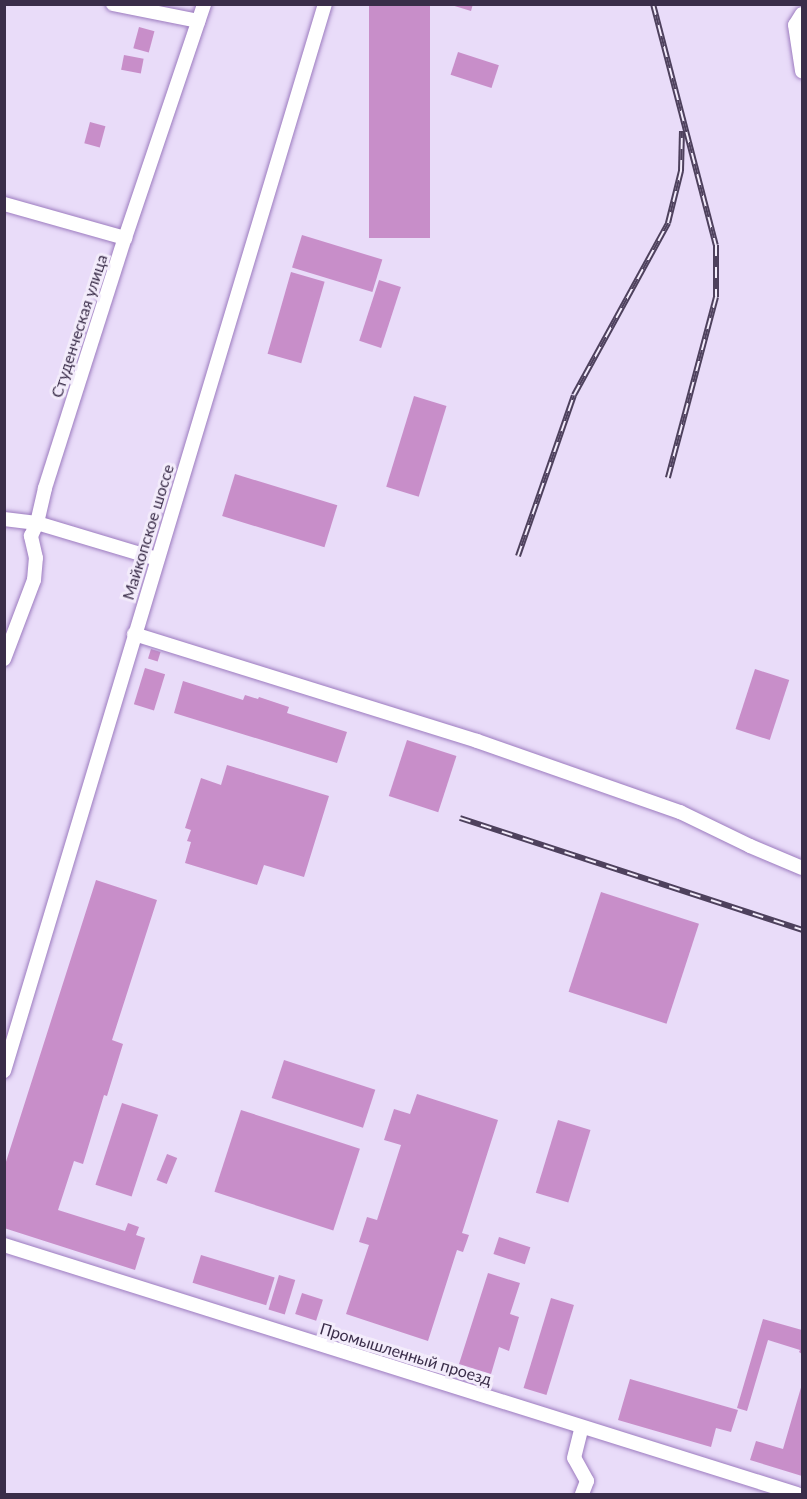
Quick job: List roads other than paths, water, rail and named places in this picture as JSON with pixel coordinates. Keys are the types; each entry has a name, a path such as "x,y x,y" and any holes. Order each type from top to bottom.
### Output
{"street":[{"path":"113,4 198,21"},
{"name":"Студенческая улица","path":"4,659 34,580 36,558 31,536 38,523 45,488 124,238 204,4"},
{"name":"Майкопское шоссе","path":"4,1071 326,4"},
{"path":"802,14 795,25 802,71"},
{"path":"4,204 124,238"},
{"path":"4,519 38,523 157,559"},
{"path":"134,634 488,745 680,812 802,868"},
{"name":"Промышленный проезд","path":"4,1245 797,1494"},
{"path":"582,1427 574,1458 587,1481 582,1494"}],"railway":[{"path":"653,4 716,245 716,297 668,478"},
{"path":"518,556 574,395 668,223 681,171 682,131"},
{"path":"460,818 802,930"}]}
